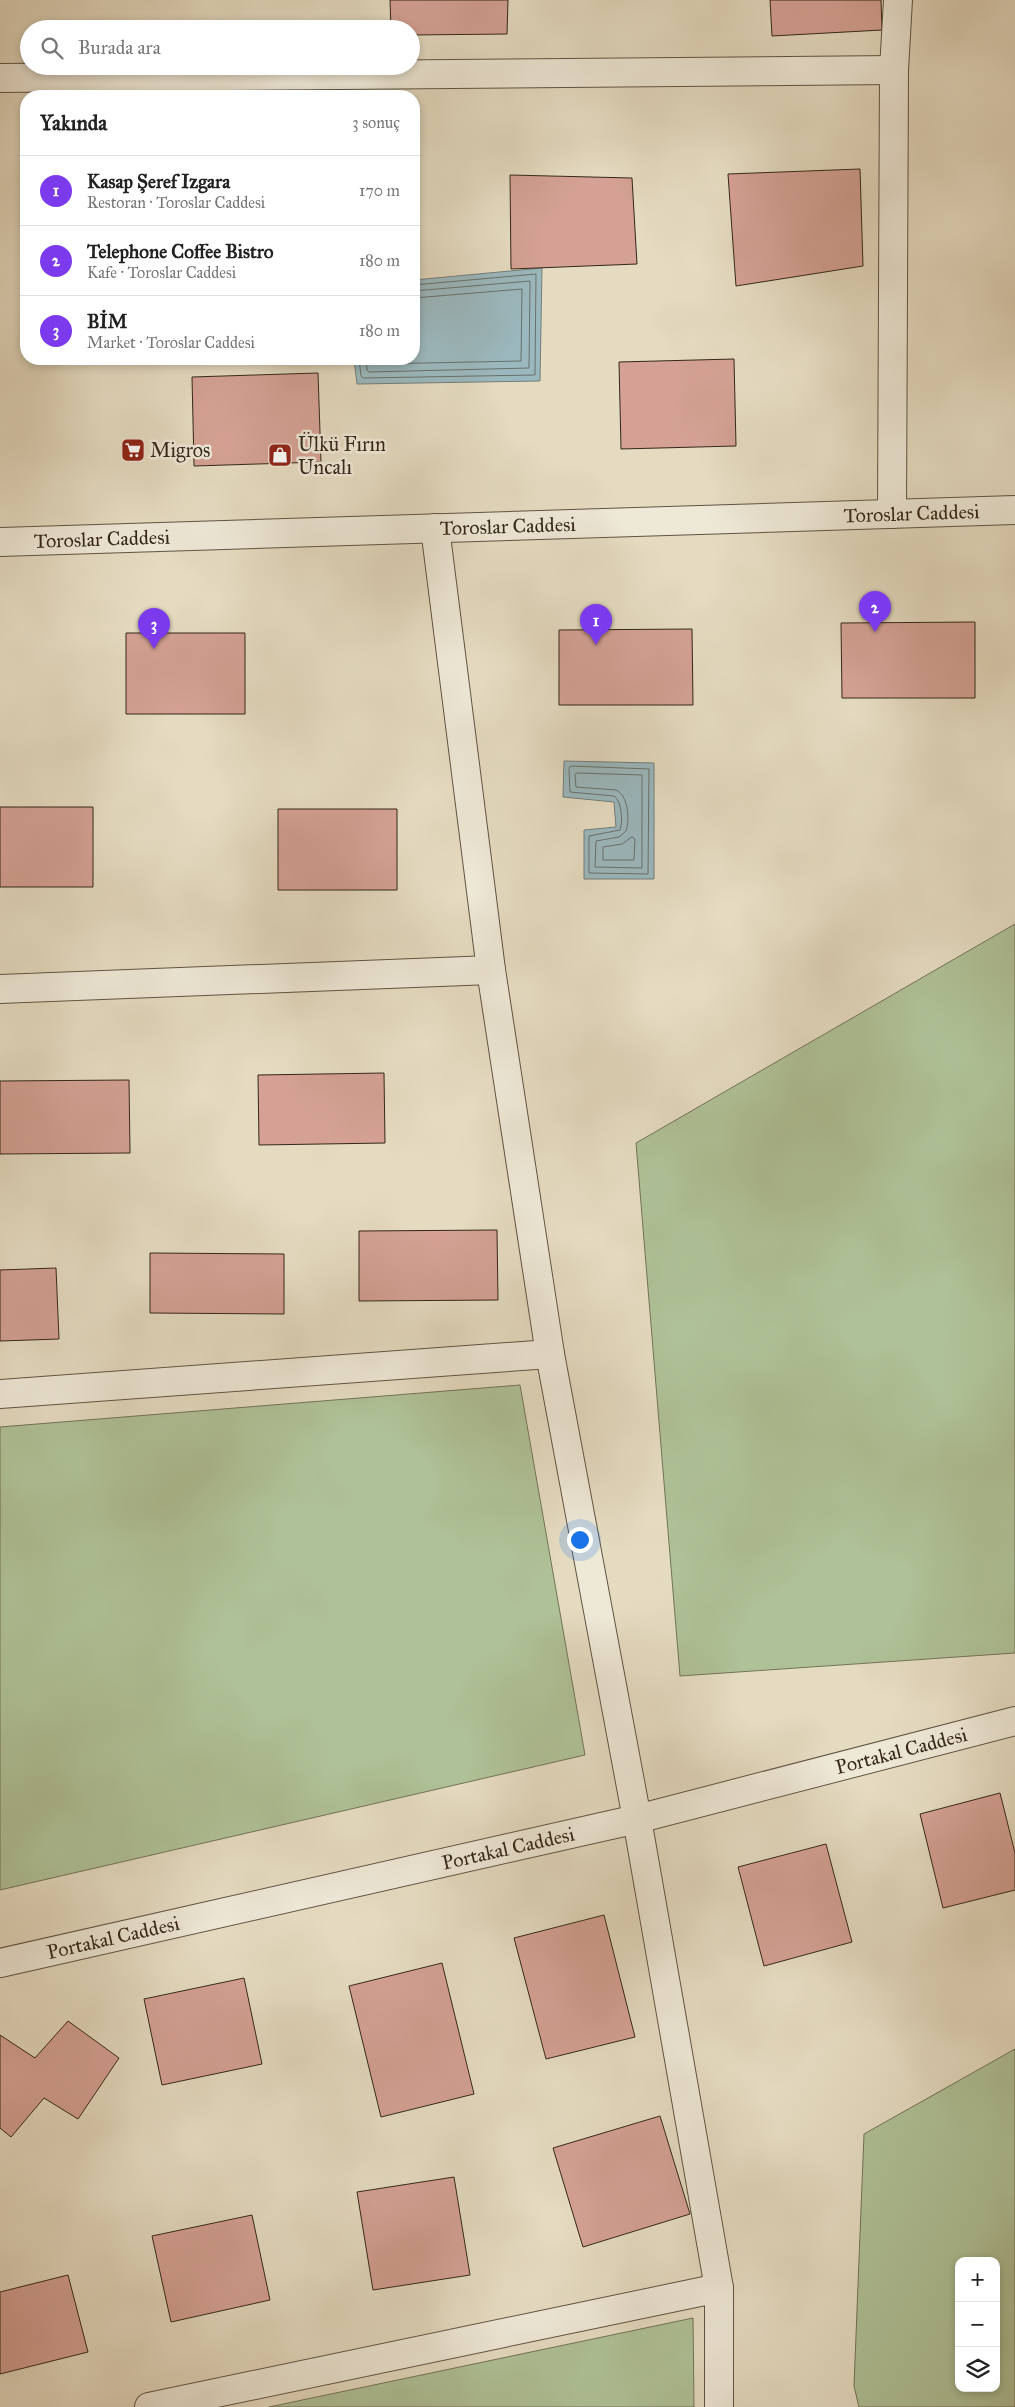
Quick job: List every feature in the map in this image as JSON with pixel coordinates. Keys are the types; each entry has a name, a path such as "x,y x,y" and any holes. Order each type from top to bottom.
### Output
{"street":[{"path":"892,514 894,70 898,0"},
{"path":"420,74 894,70"},
{"path":"0,78 335,75"},
{"name":"Toroslar Caddesi","path":"0,542 1015,510"},
{"path":"435,528 491,970 550,1354 637,1819 719,2288 719,2407"},
{"path":"0,989 491,970"},
{"path":"0,1394 550,1354"},
{"name":"Portakal Caddesi","path":"0,1963 637,1819 1015,1721"},
{"path":"149,2407 719,2288"}],"green space":[{"path":"1015,924 1015,1653 680,1676 636,1143"},
{"path":"520,1385 585,1755 0,1890 0,1427"},
{"path":"1015,2049 1015,2407 859,2407 854,2386 864,2134"},
{"path":"693,2318 694,2407 269,2407"}],"water":[{"path":"542,268 540,381 357,384 355,365 420,365 420,279"},
{"path":"564,761 654,763 654,879 584,879 584,830 616,827 614,802 563,797"}],"building":[{"path":"390,0 508,0 507,34 420,35 420,20 391,20"},
{"path":"770,0 881,0 882,30 772,36"},
{"path":"860,169 863,266 736,286 728,174"},
{"path":"510,175 632,178 637,264 511,269"},
{"path":"734,359 736,446 621,449 619,362"},
{"path":"318,373 321,462 194,466 192,377"},
{"path":"975,622 975,698 842,698 841,623"},
{"path":"692,629 693,705 559,705 559,630"},
{"path":"126,633 245,633 245,714 126,714"},
{"path":"0,807 93,807 93,887 0,887"},
{"path":"278,809 397,809 397,890 278,890"},
{"path":"384,1073 385,1143 259,1145 258,1075"},
{"path":"129,1080 130,1153 0,1154 0,1081"},
{"path":"497,1230 498,1300 359,1301 359,1231"},
{"path":"150,1253 284,1254 284,1314 150,1313"},
{"path":"56,1268 59,1339 0,1341 0,1270"},
{"path":"1000,1793 1015,1853 1015,1890 943,1908 920,1814"},
{"path":"826,1844 852,1942 764,1966 738,1867"},
{"path":"604,1915 635,2037 546,2059 514,1938"},
{"path":"442,1963 474,2094 381,2117 349,1986"},
{"path":"244,1978 262,2064 162,2085 144,1999"},
{"path":"68,2021 119,2058 78,2119 44,2098 11,2137 0,2128 0,2035 35,2058"},
{"path":"660,2116 690,2214 583,2247 553,2148"},
{"path":"454,2177 470,2275 373,2290 357,2192"},
{"path":"252,2215 270,2300 171,2322 152,2236"},
{"path":"68,2275 88,2352 0,2374 0,2292"}],"place":[{"name":"Migros","path":"133,450"},
{"name":"Ülkü Fırın Uncalı","path":"280,455"},
{"name":"Telephone Coffee Bistro","path":"875,632"},
{"name":"Kasap Şeref Izgara","path":"596,645"},
{"name":"BİM","path":"154,649"}]}
